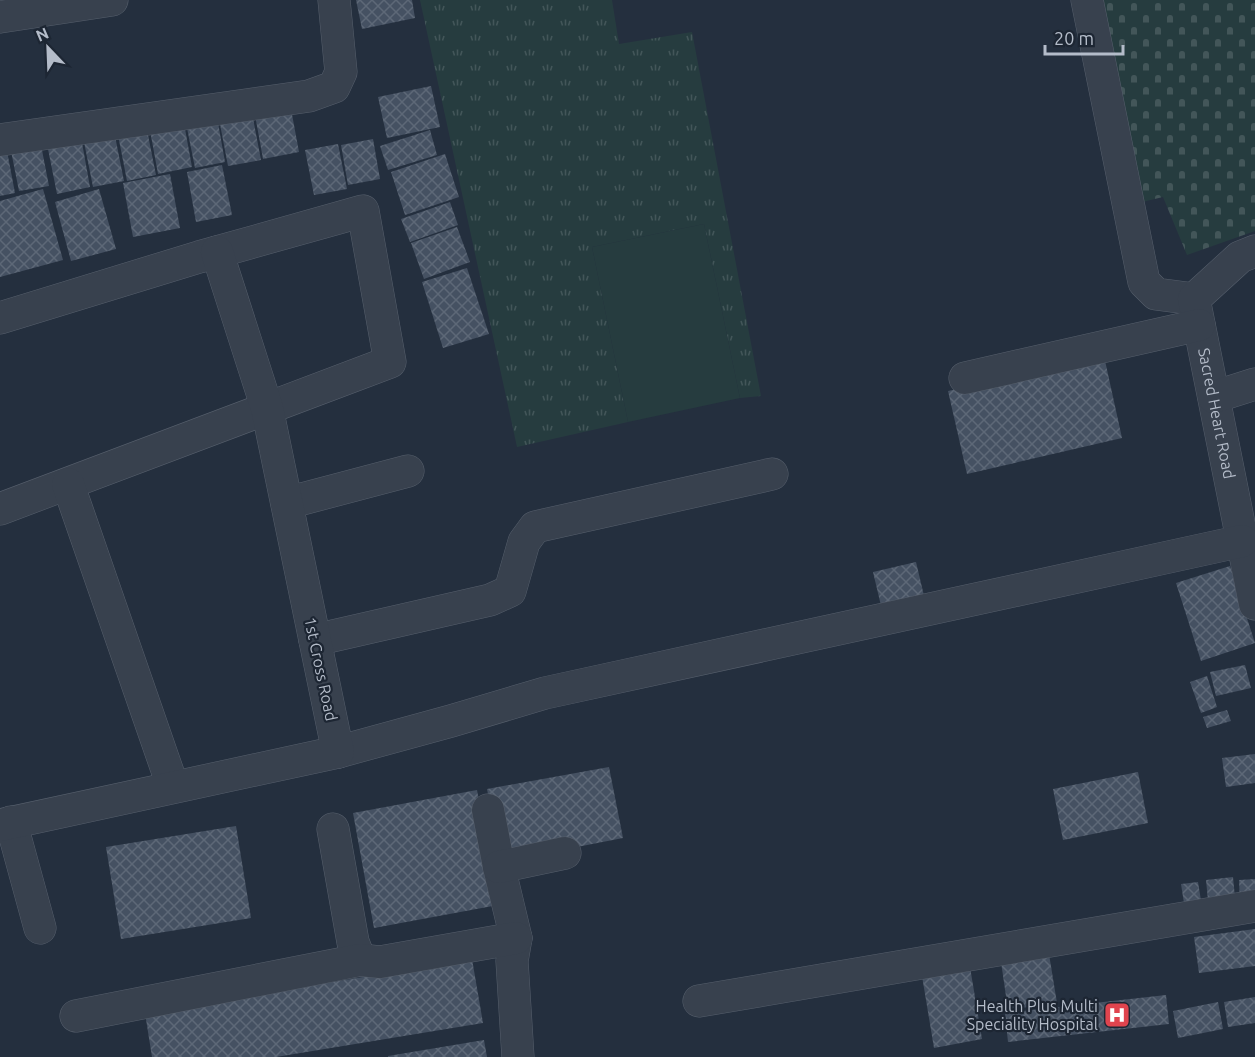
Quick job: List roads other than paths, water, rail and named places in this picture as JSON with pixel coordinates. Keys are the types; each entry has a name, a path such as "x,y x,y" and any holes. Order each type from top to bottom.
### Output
{"street":[{"path":"0,17 112,0"},
{"path":"0,140 309,96 334,87 340,72 334,0"},
{"path":"1087,0 1144,282 1156,294 1197,312"},
{"path":"0,318 217,252 363,211 390,362 0,509"},
{"name":"1st Cross Road","path":"217,252 267,408 338,752"},
{"path":"964,378 1197,312 1240,257 1255,252"},
{"name":"Sacred Heart Road","path":"1197,312 1255,604"},
{"path":"1214,397 1255,384"},
{"path":"287,503 408,471"},
{"path":"315,640 489,600 510,591 524,542 535,527 772,474"},
{"path":"68,483 173,787"},
{"path":"40,928 6,824 338,752 545,693 1242,541"},
{"path":"488,810 516,938 512,961 518,1057"},
{"path":"333,829 353,942 360,960"},
{"path":"499,867 565,853"},
{"path":"699,1001 1255,906"},
{"path":"76,1016 360,960 380,962 516,938"}],"place":[{"name":"Health Plus Multi Speciality Hospital","path":"1117,1015"}]}
